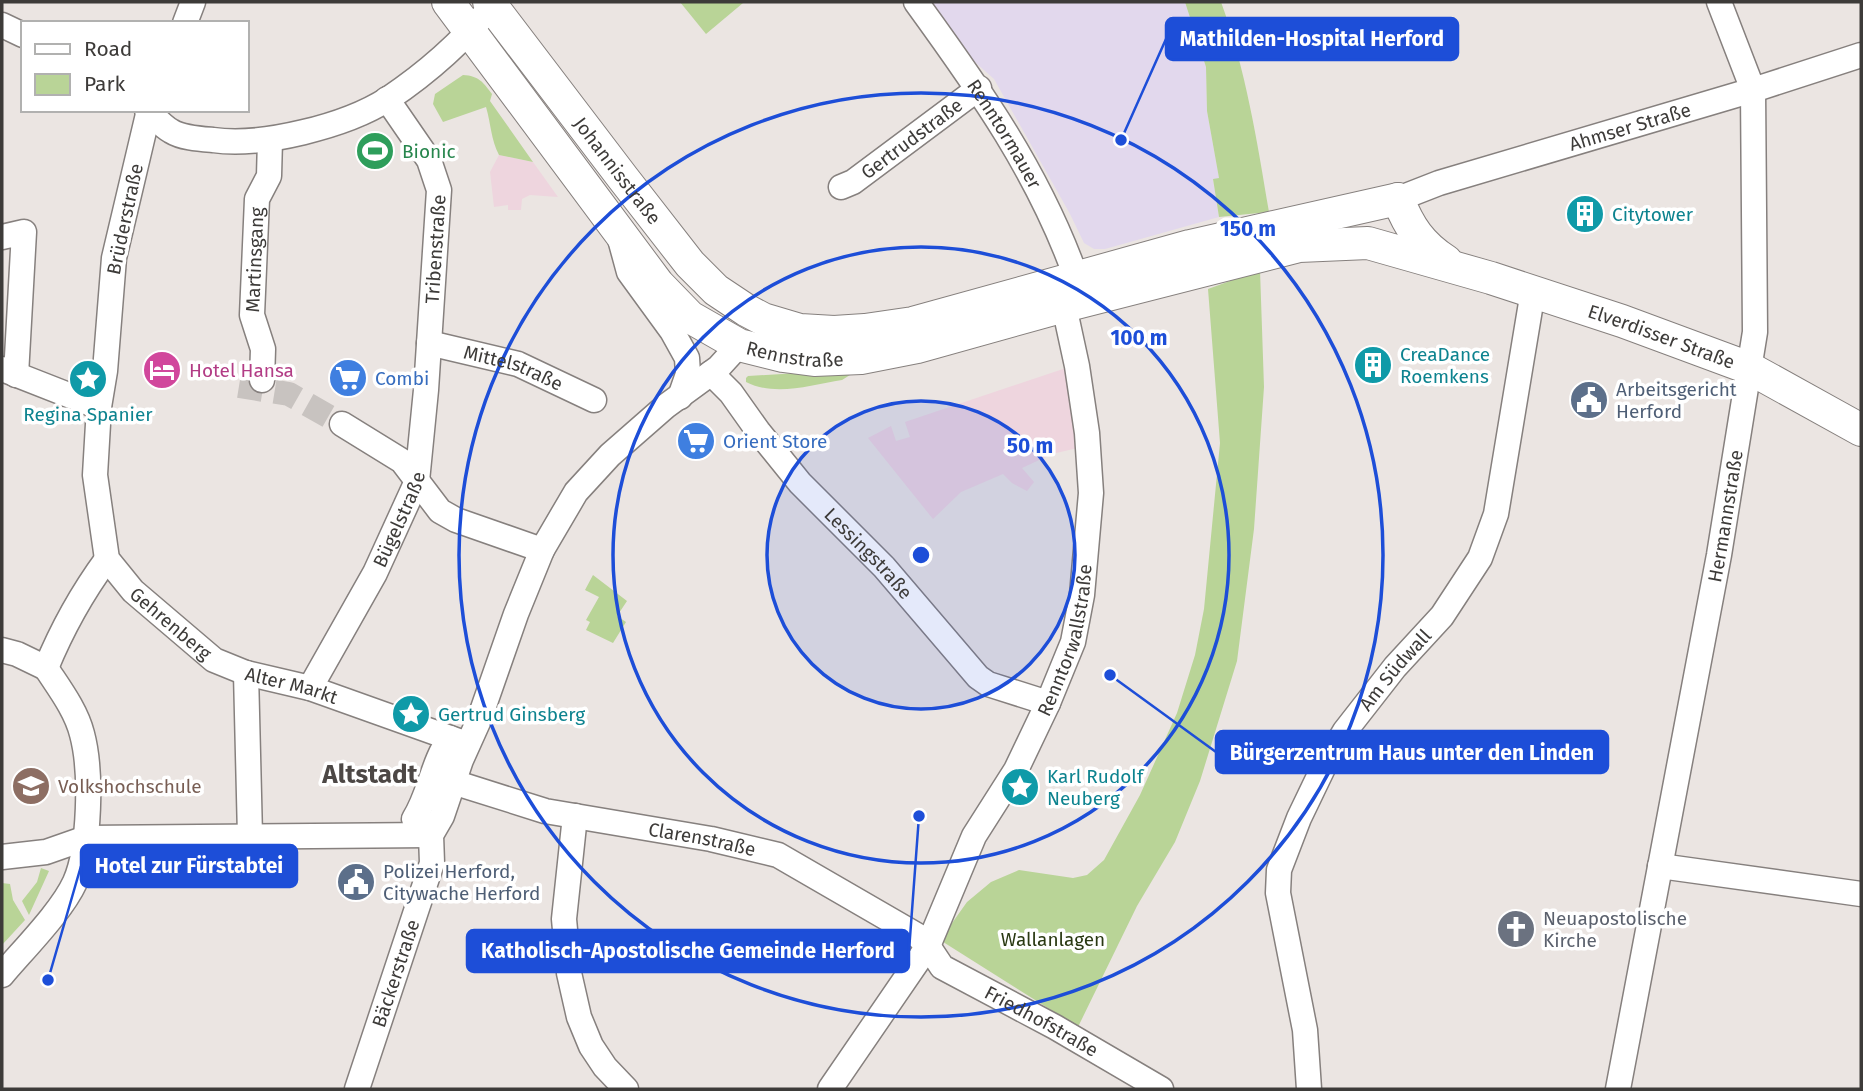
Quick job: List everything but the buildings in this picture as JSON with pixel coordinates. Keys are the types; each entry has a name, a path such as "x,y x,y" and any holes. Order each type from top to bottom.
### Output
{"main road":[{"name":"Johannisstraße","path":"448,2 658,284 690,317 739,345"},
{"name":"Johannisstraße","path":"492,3 690,264 716,290 763,319"},
{"name":"Rennstraße","path":"763,319 800,330 866,330 913,323 1243,233 1319,219 1398,199"},
{"path":"1300,246 1376,212 1398,199"},
{"name":"Elverdisser Straße","path":"1398,199 1417,238 1430,251 1453,266"},
{"name":"Elverdisser Straße","path":"1300,246 1368,243 1533,291 1749,368 1861,430"},
{"name":"Rennstraße","path":"739,345 783,356 814,360 861,358 917,347 1064,306 1300,246"},
{"path":"739,345 763,319"}],"street":[{"path":"186,21 193,2"},
{"name":"Renntormauer","path":"916,2 979,88 1039,190 1061,236 1076,277"},
{"name":"Hermannstraße","path":"1618,1089 1719,555 1755,332 1753,90 1719,2"},
{"path":"149,112 172,132 229,143 270,140 340,120 387,99 449,51 492,3"},
{"path":"2,25 21,35"},
{"name":"Ahmser Straße","path":"1398,199 1439,183 1753,90 1861,55"},
{"name":"Gertrudstraße","path":"841,187 863,175 979,88"},
{"name":"Tribenstraße","path":"387,99 429,160 439,190 417,481"},
{"name":"Brüderstraße","path":"99,407 113,372 114,258 148,112"},
{"name":"Martinsgang","path":"262,380 263,349 252,315 257,199 269,176 270,140"},
{"name":"Johannisstraße","path":"618,231 629,272 672,331 687,358 688,374 680,397"},
{"path":"2,237 24,232 9,372 99,407 95,475 107,559 79,600 46,668"},
{"name":"Am Südwall","path":"1309,1089 1305,1030 1278,893 1279,870 1299,818 1324,766 1345,731 1395,667 1442,616 1480,558 1496,514 1533,291"},
{"name":"Renntorwallstraße","path":"830,1089 928,946 974,836 1016,770 1073,642 1082,595 1091,493 1087,433 1064,306"},
{"name":"Mittelstraße","path":"429,343 518,364 594,400"},
{"name":"Rennstraße","path":"458,741 481,712 542,550 576,492 610,455 711,373 739,345"},
{"name":"Lessingstraße","path":"711,373 731,393 800,483 884,568 978,677 988,684 1048,703"},
{"path":"342,424 402,461 417,481"},
{"name":"Bügelstraße","path":"310,688 374,573 417,481 440,511 456,520 542,550"},
{"name":"Gehrenberg","path":"107,559 134,591 214,660 246,673"},
{"path":"2,650 46,668 66,698 82,732 87,769 86,838 74,885 41,930 2,975"},
{"name":"Alter Markt","path":"250,836 246,673 310,688 458,741"},
{"path":"432,845 414,819 421,809 439,753 458,741"},
{"path":"432,845 453,782 458,741"},
{"name":"Clarenstraße","path":"453,782 545,811 711,839 778,855 918,936 928,946"},
{"path":"575,816 564,919 569,973 579,1017 591,1046 605,1067 626,1089"},
{"path":"2,857 46,852 86,838 250,836 432,845"},
{"name":"Bäckerstraße","path":"358,1089 383,1018 432,845"},
{"path":"1660,866 1861,894"},
{"name":"Friedhofstraße","path":"928,946 942,967 1055,1027 1161,1089"}],"shaded area":[{"path":"928,2 1185,2 1206,67 1207,111 1219,178 1213,180 1219,217 1105,249 1094,249 1084,243 994,79 967,55"},
{"path":"499,155 533,162 558,197 530,195 522,199 521,210 508,210 508,205 494,207 490,172"},
{"path":"1066,368 1082,447 1052,454 1022,468 1034,482 1027,491 1012,483 1003,474 961,492 933,519 868,438 891,426 896,441 910,437 905,422"}],"green space":[{"path":"680,2 742,2 743,3 706,34"},
{"path":"1185,2 1221,2 1244,80 1269,212 1219,217 1213,179 1219,178 1207,111 1206,67"},
{"path":"463,75 477,78 486,86 492,94 490,101 533,162 499,155 486,107 443,122 433,104 435,94"},
{"name":"Wallanlagen","path":"1260,270 1264,387 1254,529 1237,661 1200,781 1175,842 1137,906 1078,1027 940,940 967,902 991,882 1019,870 1073,878 1087,875 1104,860 1140,795 1177,713 1195,655 1204,609 1220,443 1208,289"},
{"path":"847,372 850,375 842,380 781,389 769,389 746,382 748,376"},
{"path":"593,575 627,601 617,616 626,622 613,643 586,630 590,622 586,620 599,597 585,590"},
{"path":"41,868 49,871 29,915 22,901 37,882"},
{"path":"2,883 10,884 13,900 25,920 2,945"}],"tunnel":[{"path":"239,386 289,394 342,424"}],"place":[{"name":"Mathilden-Hospital Herford","path":"1121,140"},
{"name":"Bionic","path":"375,151"},
{"name":"Citytower","path":"1585,214"},
{"name":"CreaDance Roemkens","path":"1373,365"},
{"name":"Hotel Hansa","path":"162,370"},
{"name":"Combi","path":"348,378"},
{"name":"Regina Spanier","path":"88,379"},
{"name":"Arbeitsgericht Herford","path":"1589,400"},
{"name":"Orient Store","path":"696,441"},
{"name":"Bürgerzentrum Haus unter den Linden","path":"1110,675"},
{"name":"Gertrud Ginsberg","path":"411,714"},
{"name":"Volkshochschule","path":"31,786"},
{"name":"Karl Rudolf Neuberg","path":"1020,787"},
{"name":"Katholisch-Apostolische Gemeinde Herford","path":"919,816"},
{"name":"Polizei Herford, Citywache Herford","path":"356,882"},
{"name":"Neuapostolische Kirche","path":"1516,929"},
{"name":"Hotel zur Fürstabtei","path":"48,980"}],"district":[{"name":"Altstadt","path":"370,774"}]}
